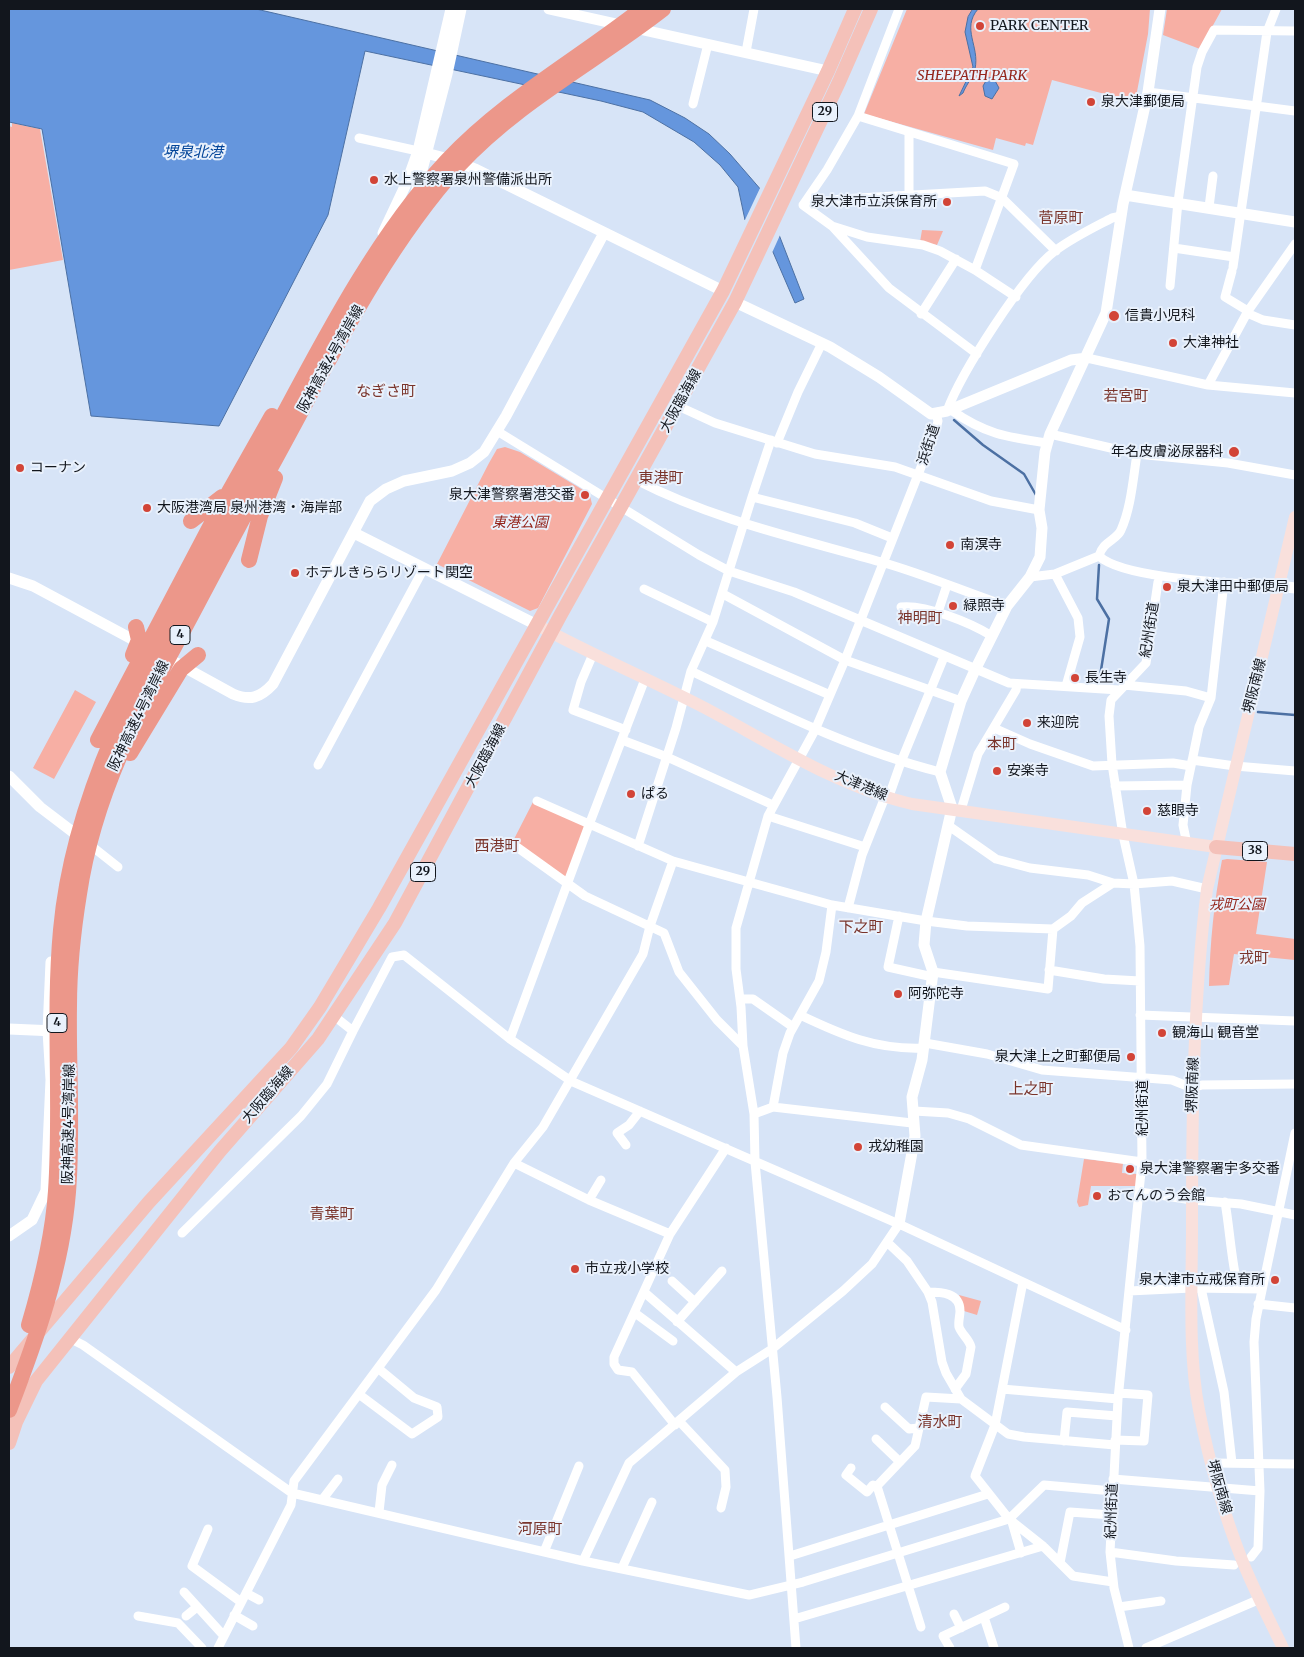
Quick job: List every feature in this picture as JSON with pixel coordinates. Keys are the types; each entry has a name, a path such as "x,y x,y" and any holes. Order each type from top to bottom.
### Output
{"highway":[{"name":"阪神高速4号湾岸線","path":"9,1381 36,1299 52,1233 58,1124 58,968 89,800 113,737 159,648 332,330 390,234 446,162 482,126 520,96 642,9"},
{"name":"阪神高速4号湾岸線","path":"9,1410 48,1299 63,1233 70,1158 70,967 73,890 96,814 123,744 174,645 324,371 363,301 402,240 459,166 479,146 528,104 663,9"},
{"path":"191,521 218,502 244,472 274,428 332,330"},
{"path":"98,740 261,434 307,361"},
{"path":"241,559 324,371"},
{"path":"73,890 100,815 130,753 241,559 290,448"},
{"path":"73,890 80,802 98,740 125,669 137,647 139,640 136,627"},
{"path":"130,753 181,669 198,655"}],"main road":[{"name":"大阪臨海線","path":"9,1367 149,1202 291,1048 306,1027 379,908 723,291 755,227 855,9"},
{"name":"大阪臨海線","path":"9,1443 25,1401 36,1381 220,1150 318,1039 395,923 622,505 735,302 836,90 871,9"},
{"name":"堺阪南線","path":"1283,1648 1241,1559 1217,1486 1195,1382 1196,1288 1192,1200 1192,1088 1199,951 1207,890 1295,517"},
{"name":"大津港線","path":"537,625 683,697 800,758 887,798 912,804 1216,847"},
{"name":"38","path":"1216,847 1295,854"}],"street":[{"path":"448,47 451,9"},
{"path":"51,1080 72,1032 80,923 94,848 124,757 172,660 290,448 405,220 417,192 423,152 448,47 461,9"},
{"path":"549,9 828,71"},
{"path":"746,52 754,9"},
{"path":"803,205 827,170 858,116 900,9"},
{"path":"957,809 940,772 961,701 975,670 1007,606 1030,577 1040,556 1042,528 1039,510 1049,438 1106,313 1125,194 1148,92 1160,9"},
{"path":"1276,9 1267,32 1242,213 1225,297 1263,320 1295,324"},
{"path":"1170,286 1178,202 1193,98 1202,52 1214,30 1295,31"},
{"path":"694,104 708,44"},
{"path":"1148,92 1295,111"},
{"path":"858,116 1014,164 975,270"},
{"path":"909,132 909,196"},
{"path":"359,138 456,161 723,291"},
{"path":"9,1236 32,1220 46,1191 51,1080 48,1031 54,923 71,831 102,742 150,648 307,361 380,239 423,152"},
{"path":"1209,207 1213,176"},
{"path":"803,205 841,199 985,191 1002,198 1056,250"},
{"path":"1125,194 1295,222"},
{"path":"803,205 832,226 889,288 921,314 977,354"},
{"name":"浜街道","path":"796,1648 790,1556 755,1162 754,1114 743,1046 736,968 736,928 768,816 815,730 845,660 938,421 945,412 977,354 1037,267 1056,250 1112,218 1121,216"},
{"path":"832,226 866,236 923,246 956,259 1016,298"},
{"path":"9,578 33,586 245,699 256,698 264,694 273,684 370,501 386,489 404,481 452,471 470,464 484,452 604,232"},
{"path":"1208,385 1248,312 1295,244"},
{"path":"1174,248 1234,256"},
{"path":"921,314 956,259"},
{"path":"735,302 822,343 879,377 925,411 945,412 1002,436 1049,438 1137,454 1228,463 1295,475"},
{"path":"638,846 667,756 691,671 706,642 723,594 752,497 774,442 822,343"},
{"path":"945,412 1071,360 1087,358 1208,385 1295,394"},
{"path":"678,406 715,423 815,454 895,468 991,501 1039,510"},
{"path":"497,431 622,505 699,555 729,571 794,592 975,670 1017,684 1186,691 1211,698"},
{"path":"1099,556 1101,549 1120,532 1131,490 1137,454"},
{"path":"636,480 695,507 744,524 882,563 1007,606"},
{"path":"752,497 855,523 892,538"},
{"path":"354,532 537,625"},
{"path":"1030,577 1055,574 1099,556"},
{"path":"1099,556 1104,561 1158,578 1295,588"},
{"path":"318,765 424,568"},
{"path":"1055,574 1078,618 1080,637 1066,686"},
{"name":"紀州街道","path":"1129,1648 1113,1582 1110,1552 1118,1396 1140,1192 1143,1077 1140,1016 1140,946 1134,884 1123,835 1112,764 1109,716 1111,700 1146,663 1158,578"},
{"path":"1187,844 1184,825 1187,786 1199,726 1211,698 1224,582"},
{"path":"938,612 947,585"},
{"path":"644,589 713,622"},
{"path":"723,594 845,660 961,701"},
{"path":"901,607 911,606 938,612 972,625 992,636"},
{"path":"706,642 830,695"},
{"path":"593,654 581,682 573,710 626,730"},
{"path":"848,908 865,847 887,798 944,657"},
{"path":"691,671 815,730 901,762 940,772"},
{"path":"510,1039 588,825 646,679"},
{"path":"583,1561 629,1463 678,1424 736,1372 772,1349 872,1264 899,1224 915,1136 912,1123 914,1111 912,1097 924,1046 933,975 924,945 926,921 949,826 978,754 1016,690 1017,684"},
{"path":"994,728 1030,744 1093,766 1192,763 1295,771"},
{"path":"622,740 667,756 773,805"},
{"path":"9,776 40,806 118,867"},
{"path":"1115,786 1187,786"},
{"path":"537,802 673,861 832,905 926,921 967,926 1053,929 1071,916 1082,903 1113,883"},
{"path":"768,816 865,847"},
{"path":"949,826 996,859 1052,872 1088,875 1113,883 1134,884 1137,882 1172,881 1207,890"},
{"path":"514,845 605,907 664,933 679,972 717,1020 743,1046"},
{"path":"218,1648 292,1505 294,1481 360,1395 436,1290 514,1163 543,1127 572,1081 643,954 650,926 673,861"},
{"path":"773,1107 783,1053 793,1027 819,980 826,952 832,905"},
{"path":"899,916 888,967 933,975 1048,989 1053,929"},
{"path":"182,1234 301,1116 328,1084 353,1031 392,957 404,955 510,1039 572,1081 899,1224 1126,1330"},
{"path":"1049,970 1104,979 1140,981"},
{"path":"740,999 753,999 793,1027"},
{"path":"800,1015 875,1045 897,1049 924,1046 987,1054 1042,1070 1172,1080 1192,1088 1202,1085 1295,1084"},
{"path":"334,1016 353,1031"},
{"path":"1140,1016 1295,1021"},
{"path":"9,1029 72,1032"},
{"path":"754,1114 773,1107 912,1123"},
{"path":"626,1145 617,1133 629,1125 640,1111"},
{"path":"914,1111 948,1113 969,1119 1021,1146 1142,1162"},
{"path":"1251,1557 1258,1548 1260,1491 1254,1342 1258,1304 1295,1133"},
{"path":"721,1508 726,1487 725,1470 678,1424 632,1372 618,1370 614,1364 614,1357 670,1234 726,1148"},
{"path":"514,1163 589,1200 670,1234"},
{"path":"589,1200 601,1180"},
{"path":"1140,1192 1192,1200 1225,1202 1295,1215"},
{"path":"1225,1202 1229,1217 1231,1260 1238,1288"},
{"path":"887,1242 907,1262 928,1292 932,1302 942,1362 946,1374 961,1399 1008,1434 1064,1440 1144,1441 1148,1395 1118,1396 1002,1389"},
{"path":"677,1322 722,1271"},
{"path":"672,1281 695,1302"},
{"path":"1023,1282 995,1425 975,1476 1010,1520 1043,1546 1073,1576 1113,1582"},
{"path":"1129,1292 1196,1288 1261,1289"},
{"path":"1196,1288 1224,1392 1232,1463"},
{"path":"644,1292 736,1372"},
{"path":"928,1292 940,1292 950,1295 957,1299 960,1305 959,1327 971,1347 966,1374 955,1389"},
{"path":"1258,1304 1295,1308"},
{"path":"635,1312 673,1341"},
{"path":"70,1338 83,1345 292,1493 583,1561 749,1595 792,1585 1010,1520 1044,1485 1113,1490"},
{"path":"360,1395 412,1434 438,1417 437,1407 414,1398 379,1369"},
{"path":"9,1385 25,1401"},
{"path":"9,1396 25,1401"},
{"path":"851,1468 846,1475 867,1492 873,1486 877,1486 915,1446 926,1397 961,1399"},
{"path":"885,1407 910,1429 918,1428"},
{"path":"1064,1440 1067,1412 1117,1416"},
{"path":"876,1439 900,1462"},
{"path":"1212,1463 1295,1464"},
{"path":"378,1512 382,1485 392,1465"},
{"path":"544,1552 580,1466"},
{"path":"322,1500 338,1479"},
{"path":"1113,1479 1260,1491"},
{"path":"877,1486 921,1627"},
{"path":"790,1556 988,1494"},
{"path":"622,1568 652,1502"},
{"path":"1060,1563 1070,1512 1112,1515"},
{"path":"1010,1520 1021,1553"},
{"path":"208,1529 197,1547 192,1566 206,1581 244,1597 259,1600"},
{"path":"794,1619 1043,1546"},
{"path":"1110,1552 1176,1561 1234,1565"},
{"path":"184,1592 224,1636"},
{"path":"1118,1607 1161,1601"},
{"path":"1146,1648 1261,1601"},
{"path":"186,1616 197,1606"},
{"path":"950,1648 944,1636 1005,1607"},
{"path":"954,1614 961,1628"},
{"path":"138,1616 178,1623 202,1648"},
{"path":"234,1616 253,1626"},
{"path":"984,1617 994,1648"}],"green space":[{"name":"SHEEPATH PARK","path":"907,9 1150,9 1148,34 1135,102 1052,80 1033,145 1026,143 1025,146 996,138 993,150 864,114"},
{"path":"1167,9 1222,9 1200,49 1163,35"},
{"path":"12,123 40,129 63,260 9,270 9,126 12,127"},
{"path":"922,230 943,231 937,245 920,242"},
{"name":"東港公園","path":"505,447 520,452 583,490 579,496 587,500 590,496 592,504 538,608 530,611 437,564 497,449"},
{"path":"75,690 96,702 54,779 33,768"},
{"path":"533,802 586,826 567,879 513,841"},
{"name":"戎町公園","path":"1222,860 1267,862 1256,934 1295,939 1295,960 1234,954 1229,985 1209,986 1211,938 1217,891"},
{"path":"1084,1159 1123,1163 1122,1173 1137,1174 1137,1186 1091,1186 1088,1205 1079,1207 1077,1202"},
{"path":"959,1295 981,1301 977,1315 964,1311"}],"water":[{"name":"堺泉北港","path":"9,9 256,9 650,100 685,118 709,134 730,154 762,191 804,299 795,303 763,229 745,220 738,187 720,165 694,142 643,112 601,101 365,51 328,215 219,426 91,416 42,129 9,122"},
{"path":"973,9 978,9 973,16 971,24 976,61 975,69 963,93 959,96 973,67 965,32 968,17"},
{"path":"993,77 999,88 992,99 985,96 983,86 987,79"}],"pier":[{"path":"761,186 781,233 771,255 761,230 744,222"}],"waterway":[{"path":"954,420 983,445 1024,474 1036,495"},
{"path":"1099,565 1097,599 1109,619 1099,683"},
{"path":"1258,712 1295,715"}],"place":[{"name":"PARK CENTER","path":"980,26"},
{"name":"泉大津郵便局","path":"1091,102"},
{"name":"水上警察署泉州警備派出所","path":"374,180"},
{"name":"泉大津市立浜保育所","path":"947,202"},
{"name":"信貴小児科","path":"1114,316"},
{"name":"大津神社","path":"1173,343"},
{"name":"年名皮膚泌尿器科","path":"1234,452"},
{"name":"コーナン","path":"20,468"},
{"name":"泉大津警察署港交番","path":"585,495"},
{"name":"大阪港湾局 泉州港湾・海岸部","path":"147,508"},
{"name":"南溟寺","path":"950,545"},
{"name":"ホテルきららリゾート関空","path":"295,573"},
{"name":"泉大津田中郵便局","path":"1167,587"},
{"name":"緑照寺","path":"953,606"},
{"name":"長生寺","path":"1075,678"},
{"name":"来迎院","path":"1027,723"},
{"name":"安楽寺","path":"997,771"},
{"name":"ぱる","path":"631,794"},
{"name":"慈眼寺","path":"1147,811"},
{"name":"阿弥陀寺","path":"898,994"},
{"name":"観海山 観音堂","path":"1162,1033"},
{"name":"泉大津上之町郵便局","path":"1131,1057"},
{"name":"戎幼稚園","path":"858,1147"},
{"name":"泉大津警察署宇多交番","path":"1130,1169"},
{"name":"おてんのう会館","path":"1097,1196"},
{"name":"市立戎小学校","path":"575,1269"},
{"name":"泉大津市立戒保育所","path":"1275,1280"}],"district":[{"name":"菅原町","path":"1061,219"},
{"name":"なぎさ町","path":"386,392"},
{"name":"若宮町","path":"1126,397"},
{"name":"東港町","path":"661,479"},
{"name":"神明町","path":"920,619"},
{"name":"本町","path":"1002,745"},
{"name":"西港町","path":"497,847"},
{"name":"下之町","path":"861,928"},
{"name":"戎町","path":"1254,959"},
{"name":"上之町","path":"1031,1090"},
{"name":"青葉町","path":"332,1215"},
{"name":"清水町","path":"940,1423"},
{"name":"河原町","path":"540,1530"}]}
